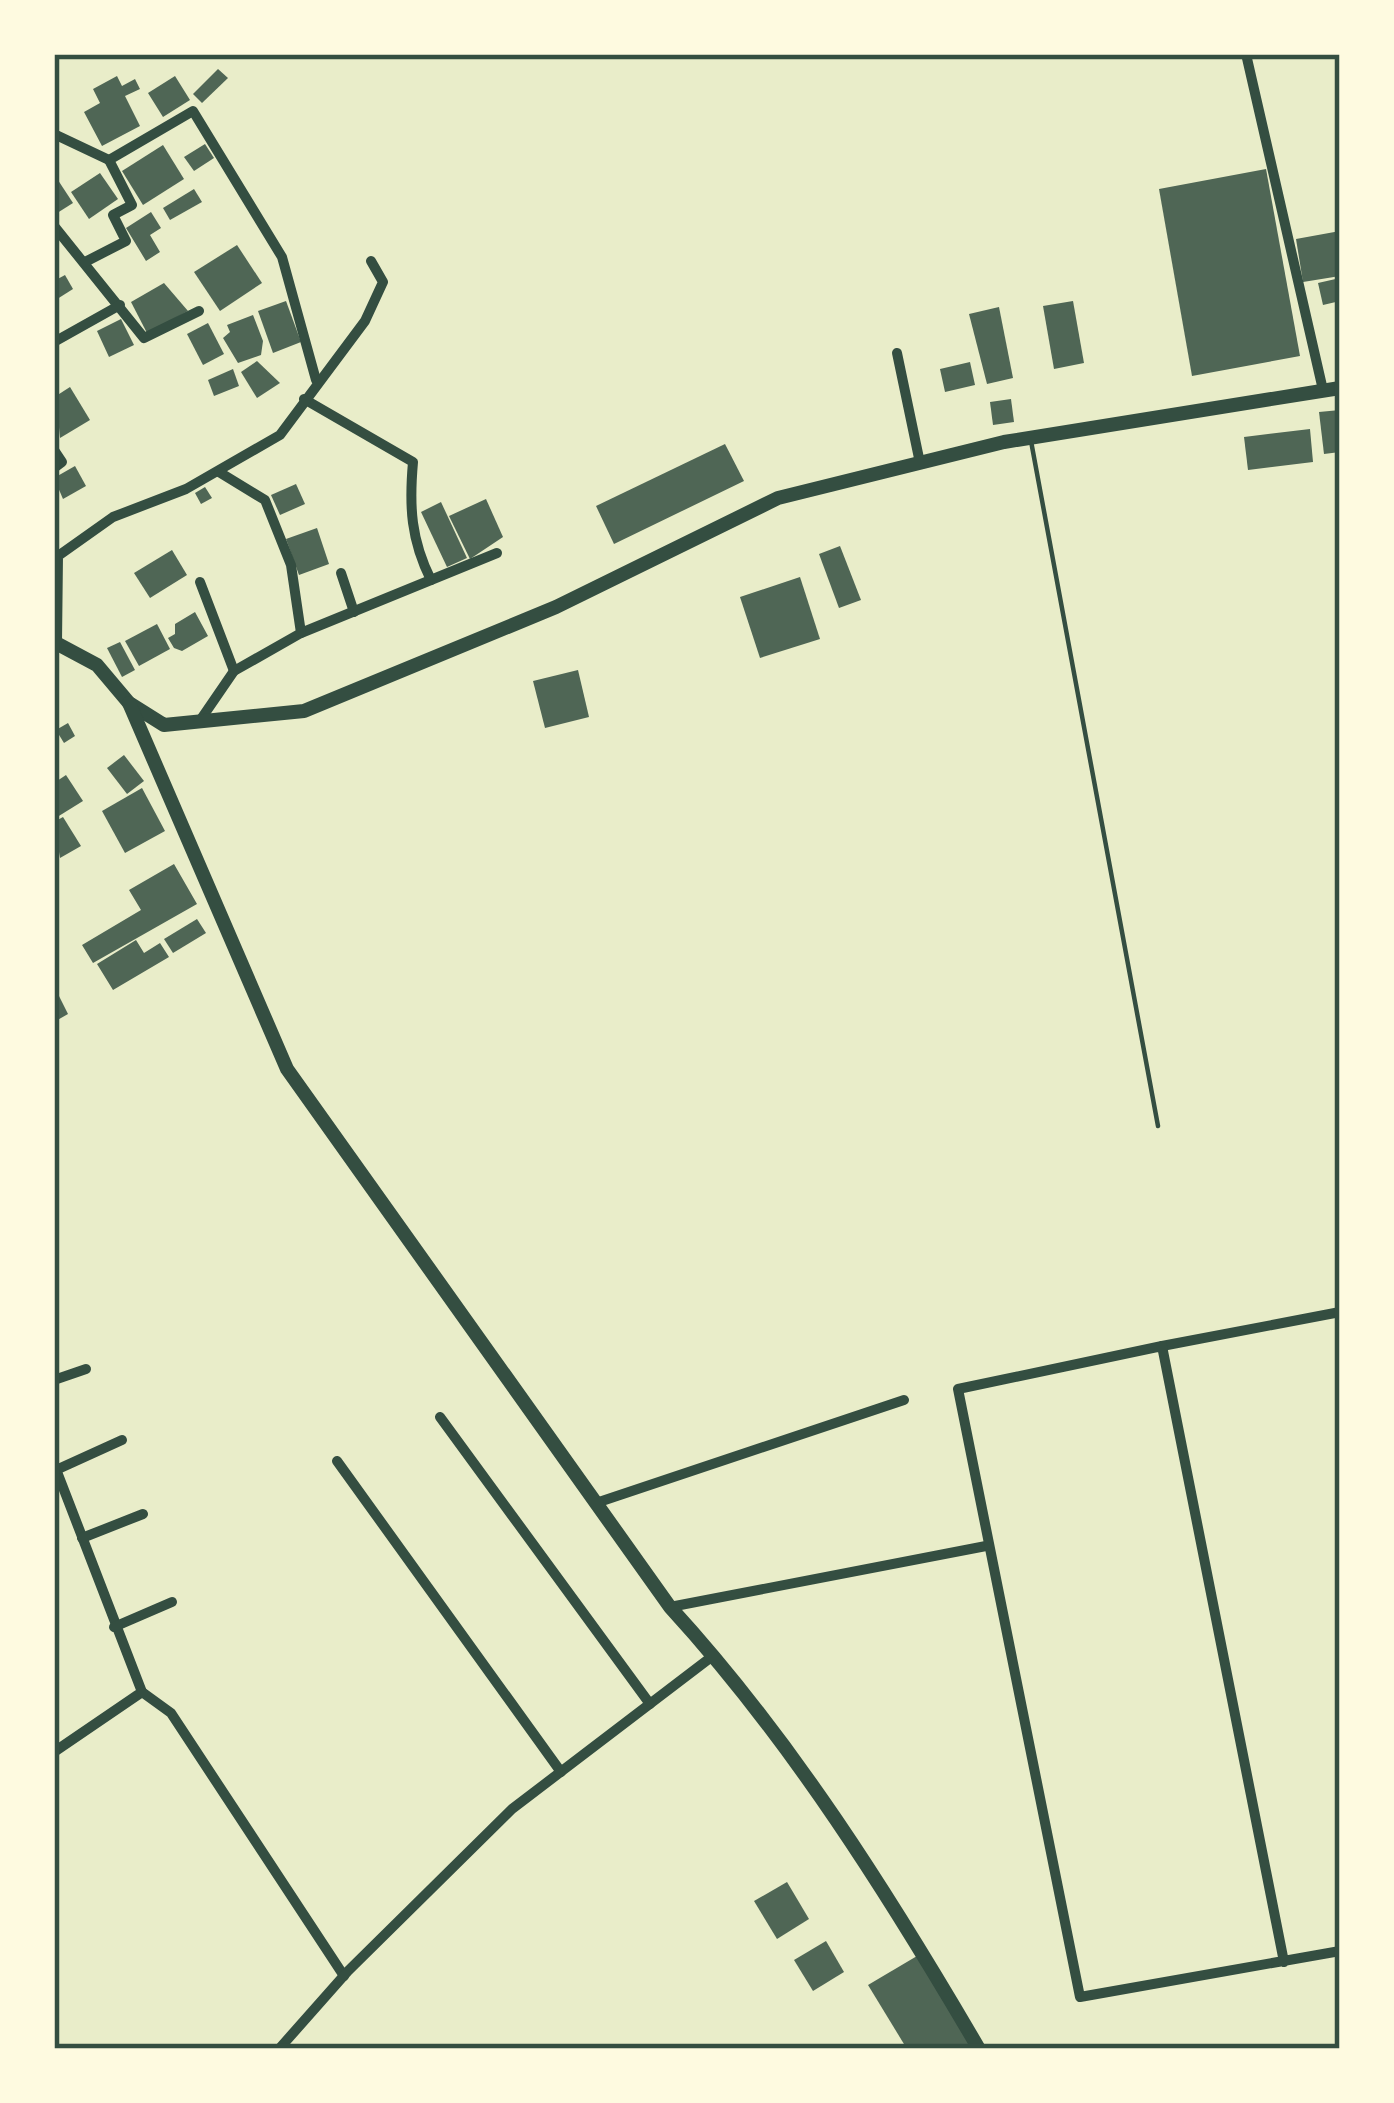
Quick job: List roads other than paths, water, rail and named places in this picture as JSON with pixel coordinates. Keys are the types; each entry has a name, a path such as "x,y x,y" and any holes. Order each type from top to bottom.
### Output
{"street":[{"path":"1246,54 1323,389"},
{"path":"109,160 193,111 282,257 316,380"},
{"path":"54,134 109,160 132,205 112,215 126,241 85,262"},
{"path":"54,226 144,338 199,311"},
{"path":"371,261 383,283 365,321 316,380 280,435 218,472 113,517 56,553 56,642 97,665 129,703 287,1069 670,1607 714,1655 836,1821 980,2049"},
{"path":"54,342 120,305"},
{"path":"897,352 920,463"},
{"path":"129,703 164,725 304,711 556,607 778,498 1030,437 1340,388"},
{"path":"304,399 412,462 409,504 415,546 431,580"},
{"path":"54,450 62,463 54,468"},
{"path":"218,472 265,500 291,566 301,633"},
{"path":"197,725 234,671 301,633 497,553"},
{"path":"341,573 354,612"},
{"path":"200,582 234,671"},
{"path":"54,1285 54,1295"},
{"path":"1340,1312 958,1389 1080,1997 1340,1951"},
{"path":"1162,1346 1284,1962"},
{"path":"54,1381 86,1369"},
{"path":"596,1503 904,1400"},
{"path":"440,1418 650,1704"},
{"path":"122,1440 55,1467 114,1627 142,1692 171,1713 344,1976"},
{"path":"337,1461 561,1772"},
{"path":"82,1538 143,1514"},
{"path":"670,1607 986,1546"},
{"path":"114,1627 172,1602"},
{"path":"279,2049 344,1976 512,1809 714,1655"},
{"path":"54,1752 142,1692"}],"lane":[{"path":"1030,437 1158,1126"}]}
